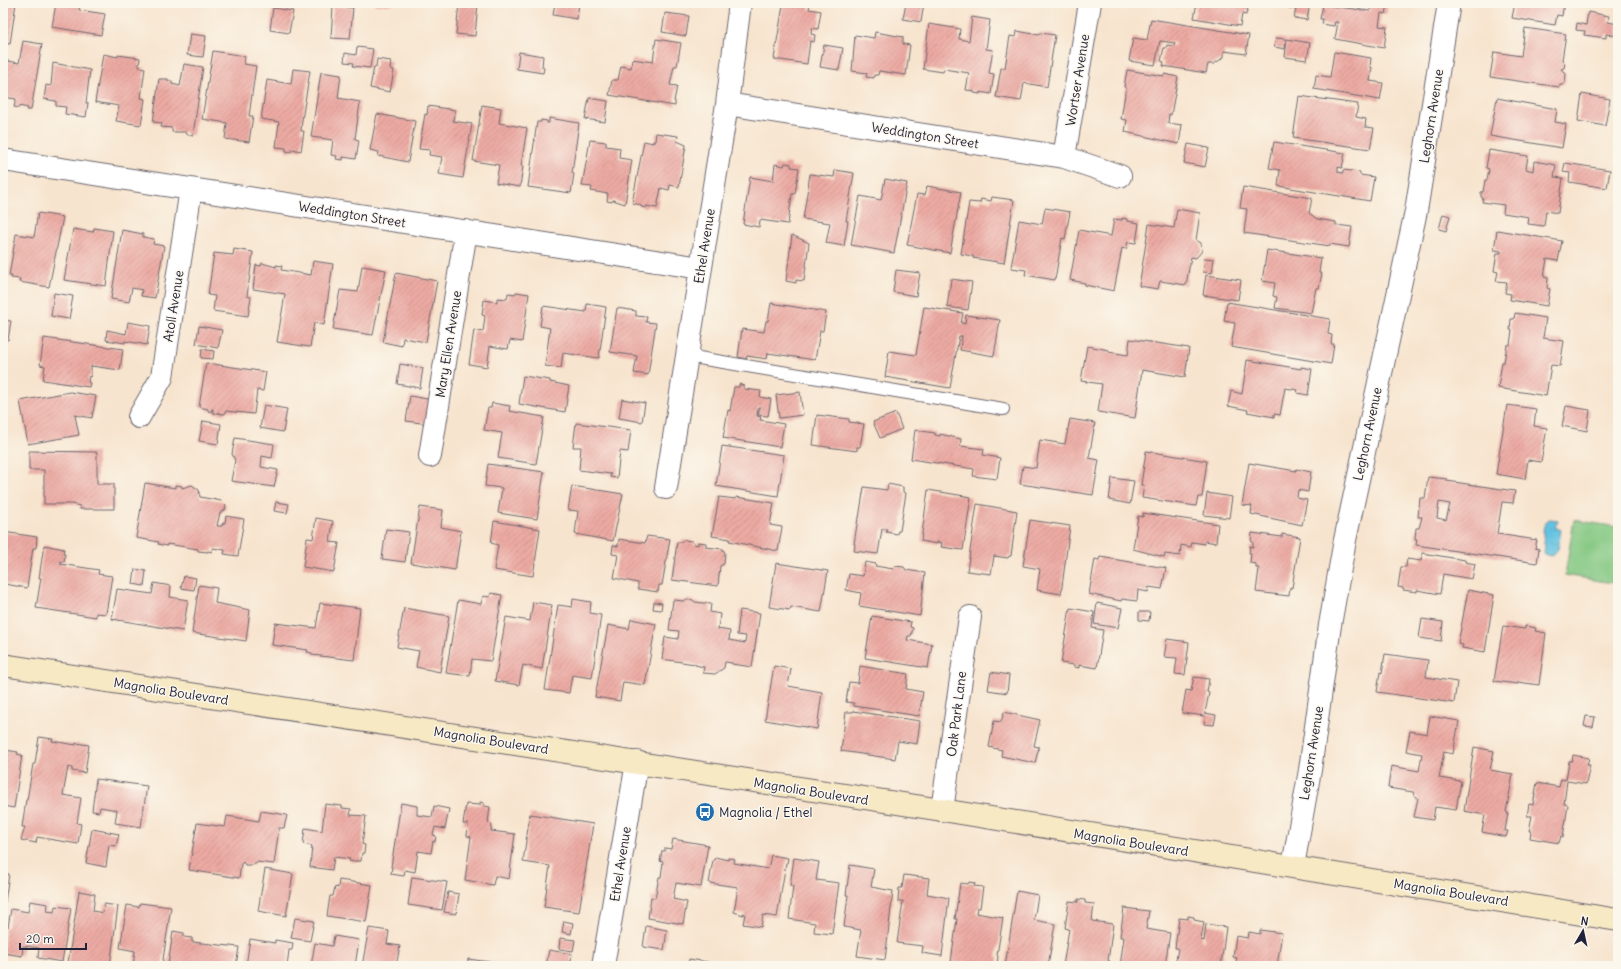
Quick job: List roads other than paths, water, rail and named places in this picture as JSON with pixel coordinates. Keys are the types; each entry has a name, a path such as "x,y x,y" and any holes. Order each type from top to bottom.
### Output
{"main road":[{"name":"Magnolia Boulevard","path":"3,665 942,810 1220,857 1293,866 1618,920"}],"street":[{"name":"Ethel Avenue","path":"666,488 727,104 740,3"},
{"name":"Wortser Avenue","path":"1064,157 1090,3"},
{"name":"Leghorn Avenue","path":"1293,866 1310,770 1330,625 1345,540 1416,211 1450,3"},
{"name":"Weddington Street","path":"727,104 1064,157 1120,176"},
{"name":"Weddington Street","path":"3,160 701,268"},
{"name":"Atoll Avenue","path":"139,417 162,377 191,189"},
{"name":"Mary Ellen Avenue","path":"430,456 466,231"},
{"name":"Oak Park Lane","path":"942,810 970,617"},
{"name":"Ethel Avenue","path":"603,966 637,762"}],"lane":[{"path":"687,356 1003,409"}],"water":[{"path":"1549,519 1558,520 1555,527 1561,530 1558,549 1552,556 1544,554 1545,545 1543,531 1546,521"}],"place":[{"name":"Magnolia / Ethel","path":"705,812"}]}
